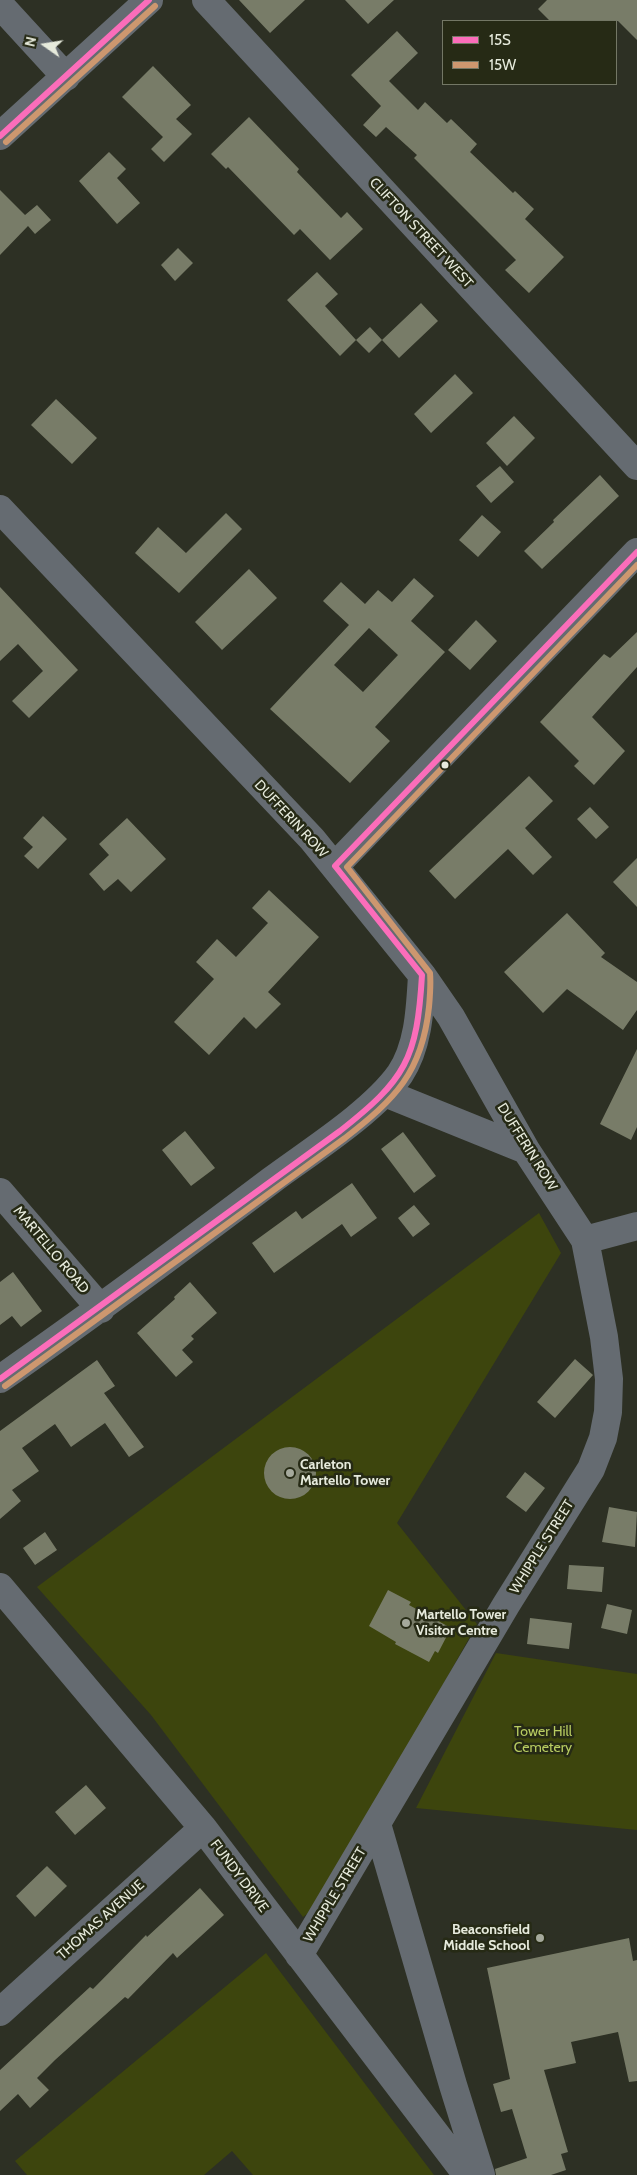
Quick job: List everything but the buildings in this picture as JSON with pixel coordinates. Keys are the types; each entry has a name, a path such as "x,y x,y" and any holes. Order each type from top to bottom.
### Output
{"street":[{"path":"0,136 149,0"},
{"name":"CLIFTON STREET WEST","path":"206,0 637,466"},
{"path":"0,5 66,77"},
{"name":"DUFFERIN ROW","path":"0,509 312,839 335,866 422,975 451,1017 526,1150 585,1240"},
{"path":"335,866 637,552"},
{"path":"0,1379 101,1309 385,1093 401,1072 411,1050 419,1023 422,975"},
{"path":"385,1093 526,1150"},
{"name":"MARTELLO ROAD","path":"0,1192 101,1309"},
{"path":"585,1240 637,1226"},
{"name":"WHIPPLE STREET","path":"299,1955 506,1605 591,1469 604,1438 608,1412 609,1379 604,1337 585,1240"},
{"name":"FUNDY DRIVE","path":"0,1587 203,1828 467,2175"},
{"path":"377,1824 447,2067 481,2175"},
{"name":"THOMAS AVENUE","path":"0,2012 203,1828"}],"green space":[{"path":"539,1213 561,1253 397,1523 477,1624 320,1904 303,1917 151,1715 37,1587"},
{"name":"Tower Hill Cemetery","path":"496,1653 637,1674 637,1830 416,1808"},
{"path":"266,1953 434,2175 253,2175 232,2151 204,2175 27,2175 15,2161"}],"transit line":[{"name":"15S","path":"0,136 149,0"},
{"name":"15W","path":"6,142 155,6"},
{"name":"15S","path":"0,1379 340,1131 362,1113 394,1081 404,1065 411,1048 420,1004 422,975 335,866 637,552"},
{"name":"15W","path":"5,1386 345,1138 392,1097 403,1083 413,1067 425,1030 430,999 430,973 347,867 637,565"}],"place":[{"name":"Carleton Martello Tower","path":"290,1473"},
{"name":"Martello Tower Visitor Centre","path":"406,1623"},
{"name":"Beaconsfield Middle School","path":"540,1938"}]}
